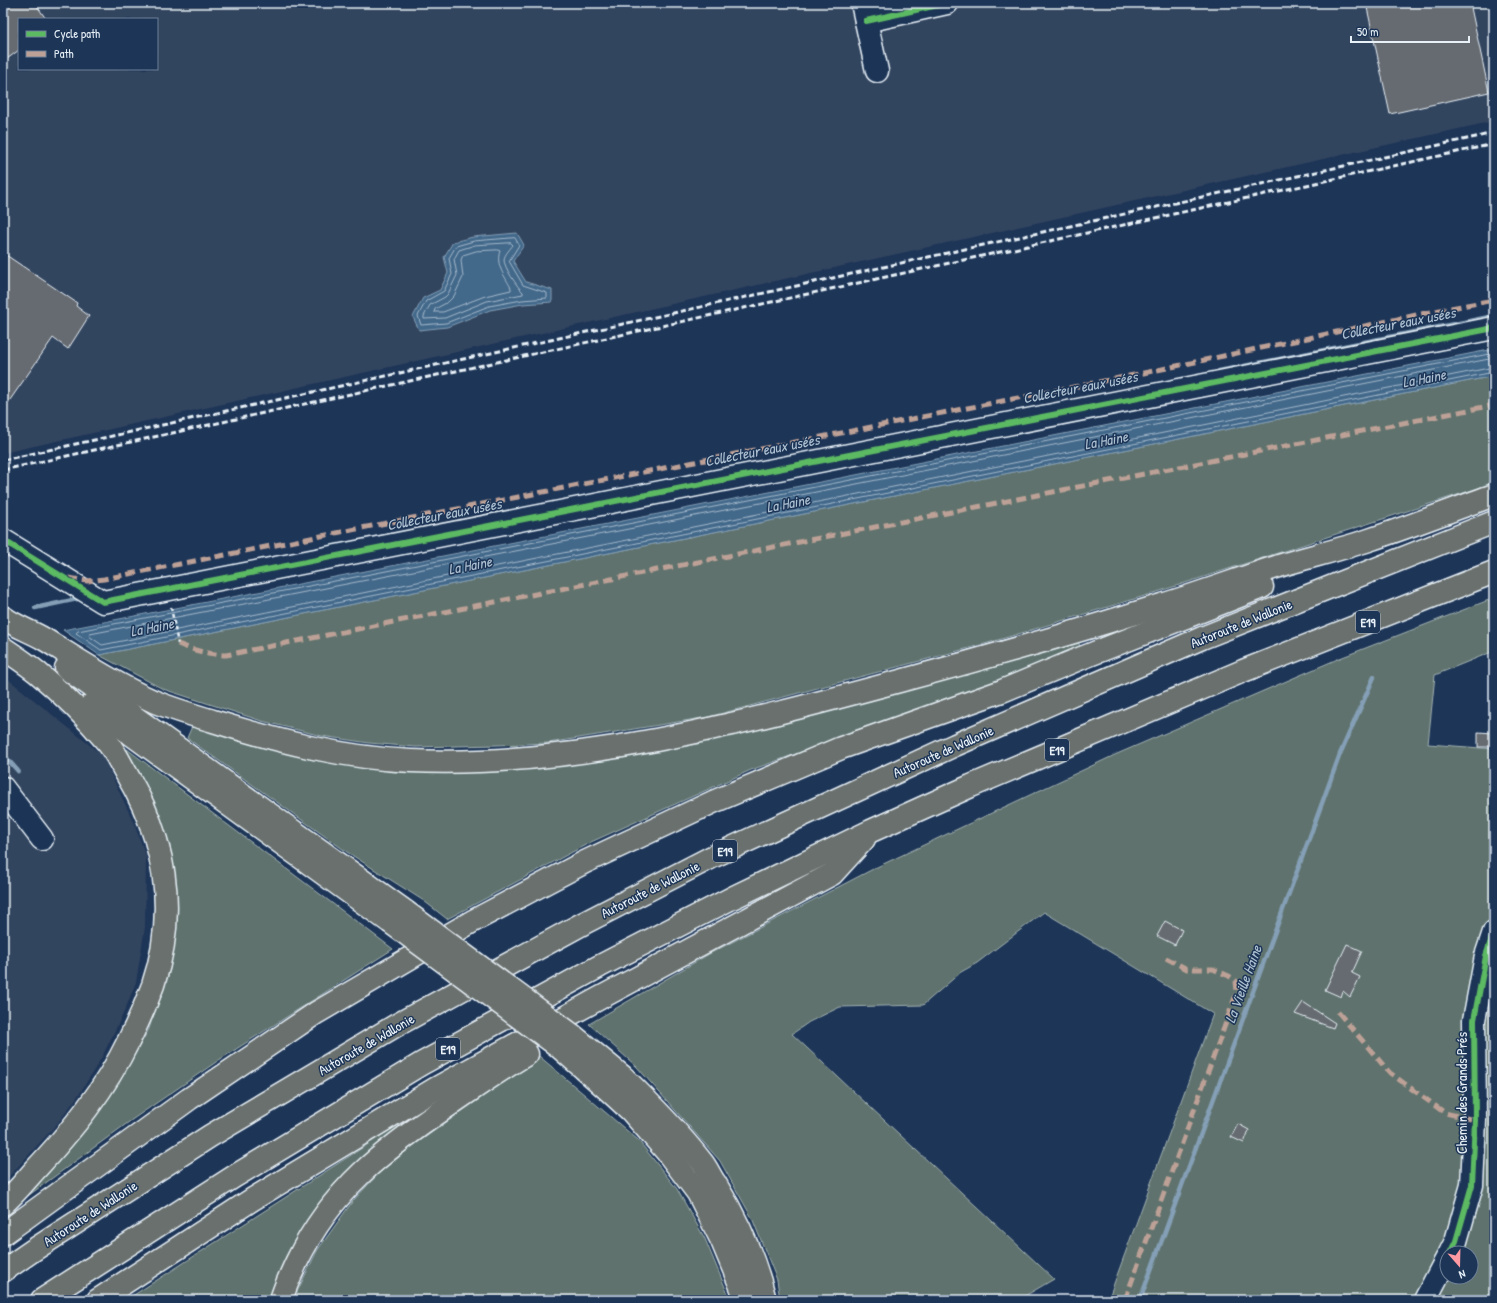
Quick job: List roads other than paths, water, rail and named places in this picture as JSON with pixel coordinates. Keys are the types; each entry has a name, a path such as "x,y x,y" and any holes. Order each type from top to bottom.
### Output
{"highway":[{"path":"9,621 39,636 88,667 154,701 252,733 298,745 358,755 408,761 481,762 554,755 630,744 705,730 785,711 991,657 1154,608 1282,566 1365,541 1494,495"},
{"name":"Autoroute de Wallonie","path":"3,1271 39,1246 210,1136 395,1026 584,923 712,857 955,745 1195,641 1494,522"},
{"path":"3,1234 189,1099 316,1013 473,921 585,862 713,802 841,748 1002,691 1296,573 1365,541"},
{"name":"E19","path":"42,1300 235,1176 421,1064 600,966 732,898 871,831 978,783 1243,671 1494,572"},
{"path":"9,621 25,639 398,917 558,1046 663,1118 702,1163 725,1200 743,1237 760,1279 765,1300"},
{"path":"3,648 37,672 74,706 108,743 139,795 153,828 162,859 165,883 166,914 162,943 153,984 142,1012 119,1060 97,1096 74,1127 3,1204"},
{"path":"37,672 63,684 398,917"},
{"path":"98,1300 254,1199 435,1089 678,955 832,874 871,831"},
{"path":"281,1300 284,1288 307,1241 336,1199 367,1167 404,1136 502,1069 594,1013 678,955"},
{"path":"614,1083 637,1117 667,1152 698,1193 722,1240 742,1289 744,1300"}],"street":[{"path":"877,71 864,12 947,3"},
{"path":"3,540 103,602 1494,328"},
{"path":"3,788 42,839"},
{"name":"Chemin des Grands Prés","path":"1454,1245 1472,1185 1475,1120 1474,1020 1486,956 1494,932"},
{"path":"1424,1300 1439,1273"}],"water":[{"path":"517,233 524,245 513,261 526,282 552,290 552,302 523,304 490,310 447,327 419,330 413,317 423,298 440,290 448,273 444,257 453,242 473,237"},
{"name":"La Haine","path":"1494,349 1494,376 99,655 63,630 643,517"}],"waterway":[{"name":"Collecteur eaux usées","path":"1219,371 1494,316"},
{"name":"Collecteur eaux usées","path":"35,608 82,598"},
{"name":"La Vieille Haine","path":"1140,1300 1340,754 1374,677"},
{"path":"3,754 18,771"}],"railway":[{"path":"3,460 1494,133"},
{"path":"3,470 1494,144"}]}
